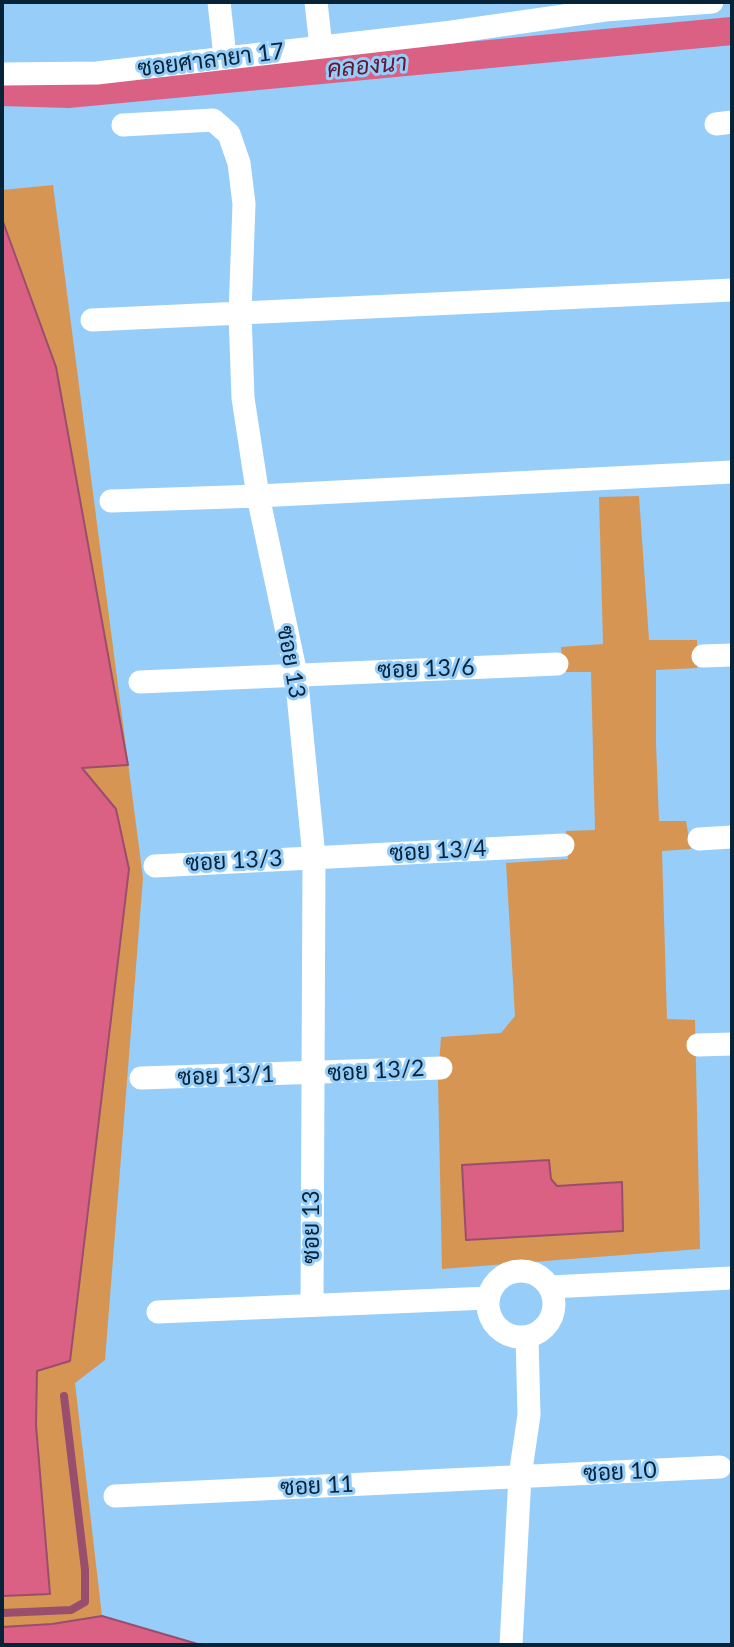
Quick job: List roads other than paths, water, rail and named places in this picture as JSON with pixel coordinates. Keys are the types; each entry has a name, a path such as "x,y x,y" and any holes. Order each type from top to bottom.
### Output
{"street":[{"path":"219,2 225,57"},
{"path":"316,2 321,47"},
{"name":"ซอยศาลายา 17","path":"2,74 97,73 452,32 605,10 712,2"},
{"name":"ซอย 13","path":"123,125 213,120 229,134 239,163 244,204 240,314 243,398 258,496 296,674 314,857 312,1306"},
{"path":"92,320 732,290"},
{"path":"111,501 732,472"},
{"path":"703,656 732,655"},
{"name":"ซอย 13/6","path":"140,682 557,664"},
{"path":"699,839 732,837"},
{"name":"ซอย 13/4","path":"314,857 563,845"},
{"name":"ซอย 13/3","path":"155,866 314,857"},
{"path":"698,1045 732,1044"},
{"name":"ซอย 13/2","path":"312,1074 441,1068"},
{"name":"ซอย 13/1","path":"141,1078 312,1074"},
{"path":"515,1271 535,1274 550,1287 554,1296 554,1307 546,1326 527,1337 506,1334 498,1327 491,1319 488,1298 491,1288 498,1280 515,1271"},
{"path":"550,1287 732,1278"},
{"path":"158,1312 488,1298"},
{"path":"511,1645 520,1476 529,1415 527,1337"},
{"name":"ซอย 10","path":"520,1476 720,1467"},
{"name":"ซอย 11","path":"115,1496 520,1476"}],"waterway":[{"name":"คลองนา","path":"2,92 68,94 732,31"},
{"path":"2,1613 71,1610 85,1602 85,1570 64,1396"}]}
